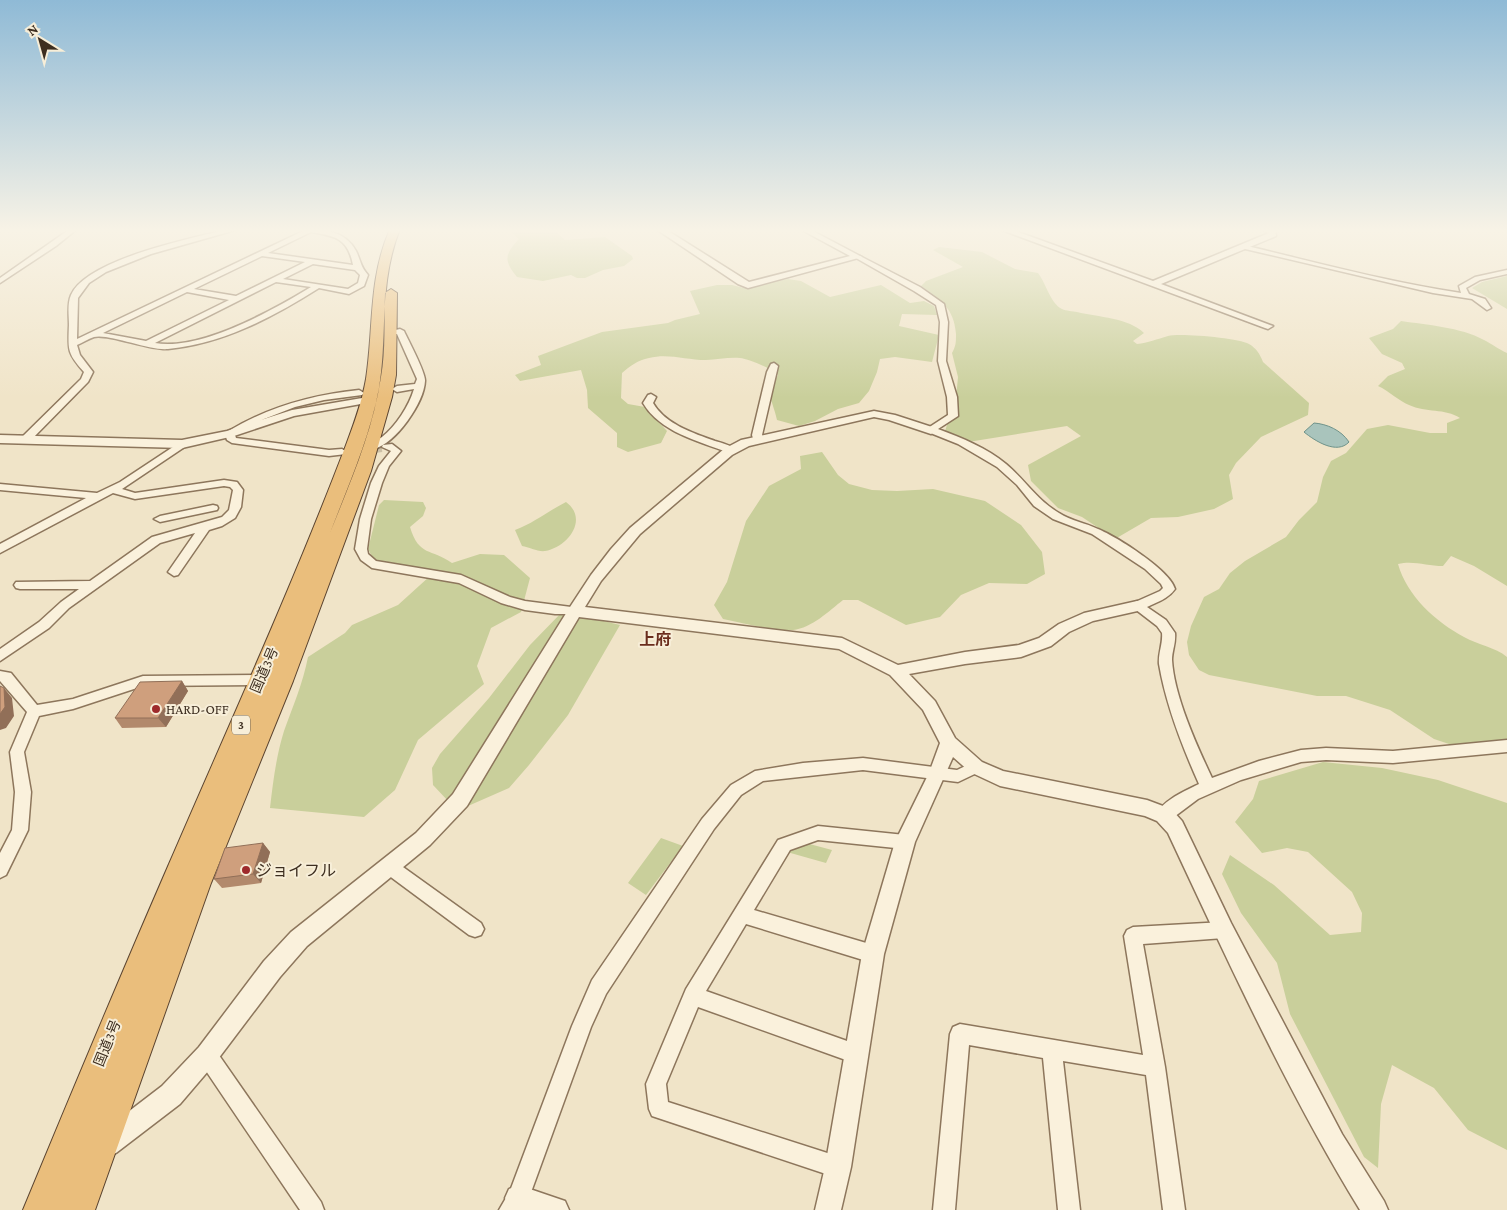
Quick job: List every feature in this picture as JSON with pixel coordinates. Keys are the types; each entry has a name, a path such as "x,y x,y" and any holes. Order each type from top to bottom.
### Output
{"highway":[{"name":"国道3号","path":"43,1203 140,962 306,575 364,397 373,379 379,285"},
{"name":"国道3号","path":"77,1210 198,883 320,584 378,448 389,375 391,285"}],"street":[{"path":"25,440 85,380 89,372 73,354 72,345 74,296 83,285"},
{"path":"72,345 196,285"},
{"path":"146,344 264,285"},
{"path":"314,285 349,292 359,285"},
{"path":"910,285 940,304 944,322 942,360 952,397 953,416 931,430"},
{"path":"1160,285 1268,326"},
{"path":"1414,285 1466,296 1482,301 1487,308"},
{"path":"1465,285 1462,288 1466,296"},
{"path":"96,334 166,347 215,337 264,317 318,286"},
{"path":"187,290 237,299"},
{"path":"378,448 396,429 416,398 421,379 400,331 390,332"},
{"path":"758,440 770,372 774,366"},
{"path":"397,389 418,386"},
{"path":"0,439 182,444 230,434 292,413 364,397"},
{"path":"651,398 648,402 649,408 677,428 730,450"},
{"path":"23,1210 43,1203 101,1148 171,1095 207,1055 272,969 298,939 423,839 460,800 596,578 635,531 730,450 745,443 874,414 891,417 962,442 1001,465 1021,483 1038,504 1057,517 1096,532 1149,566 1167,582 1169,589 1164,594 1137,606 1089,617 1064,628 1044,642 1021,651 965,658 896,671"},
{"path":"230,434 232,440 329,453 342,452"},
{"path":"0,549 114,490 148,469 182,444"},
{"path":"378,448 392,447 396,451 384,466 372,497 362,540 361,551 364,558 372,564 461,579 473,583 494,596 526,607 575,611 842,644 896,671 929,706 949,742 976,767 1000,778 1147,808 1164,815 1175,827 1224,930 1333,1143 1375,1210"},
{"path":"0,656 44,625 65,605 156,540 222,523 230,518 235,506 238,490 233,484 224,483 135,496 114,490"},
{"path":"0,487 100,496"},
{"path":"160,519 213,508"},
{"path":"186,531 189,513"},
{"path":"174,572 205,527"},
{"path":"20,585 93,585"},
{"path":"1137,606 1166,629 1169,637 1166,649 1166,662 1185,736 1208,787"},
{"path":"0,676 6,677 34,711"},
{"path":"34,711 73,704 143,681 260,680"},
{"path":"0,870 20,830 23,792 17,752 34,711"},
{"path":"828,1210 838,1167 873,954 905,842 938,774 949,742"},
{"path":"1164,815 1171,806 1208,787 1268,763 1316,754 1392,757 1507,746"},
{"path":"556,1210 514,1204 582,1026 599,987 708,824 736,790 760,775 803,769 863,764 958,776 976,767"},
{"path":"838,1167 659,1109 656,1084 693,996 784,845 818,833 905,842"},
{"path":"390,866 475,929"},
{"path":"742,915 873,954"},
{"path":"1174,1210 1155,1067 1133,936 1224,930"},
{"path":"693,996 857,1054"},
{"path":"944,1210 960,1034 1155,1067"},
{"path":"1052,1050 1069,1210"},
{"path":"207,1055 312,1209"}],"green space":[{"path":"715,285 734,285 744,288 756,285 809,285 830,297 882,285 910,303 924,301 934,306 937,315 902,314 899,326 939,335 932,362 895,357 880,359 869,391 859,403 838,409 815,421 799,426 777,420 771,393 778,375 749,360 731,358 699,360 670,356 645,359 622,373 621,398 628,404 645,407 667,431 661,443 628,452 617,447 617,433 588,408 587,390 581,370 520,381 515,375 541,365 538,356 602,332 668,323 700,314 690,291"},
{"path":"1045,285 1051,298 1062,309 1122,321 1138,328 1144,333 1133,341 1137,344 1168,336 1184,335 1222,338 1249,344 1261,356 1263,362 1309,403 1308,415 1261,437 1236,463 1229,475 1233,499 1214,509 1178,517 1151,518 1115,539 1082,517 1058,508 1031,481 1028,465 1081,436 1067,426 968,442 945,431 956,398 958,377 952,353 956,342 955,325 945,306 921,286"},
{"path":"1476,285 1507,285 1507,309 1472,288"},
{"path":"1401,321 1465,332 1507,353 1507,586 1474,566 1451,556 1443,566 1398,564 1408,587 1433,616 1453,631 1507,657 1507,743 1455,746 1434,739 1390,710 1346,696 1317,696 1209,675 1199,670 1189,655 1187,642 1191,626 1204,597 1219,589 1230,573 1245,561 1286,537 1299,520 1317,502 1323,477 1331,461 1346,453 1367,429 1388,425 1430,433 1447,433 1447,423 1460,418 1448,413 1409,405 1378,386 1388,376 1405,369 1402,363 1382,354 1369,338 1393,329"},
{"path":"822,452 838,475 849,484 872,490 933,489 985,501 1021,525 1042,552 1045,574 1027,584 989,583 961,595 940,617 906,625 858,600 843,600 813,623 793,630 767,628 723,619 714,605 727,582 746,521 769,486 801,469 800,456"},
{"path":"384,500 423,502 426,508 423,516 410,527 414,537 417,543 426,551 445,558 452,563 480,554 504,555 530,578 521,612 491,628 477,666 484,684 418,740 395,790 364,817 270,808 281,741 301,685 308,657 345,633 352,625 398,605 430,576 417,567 392,567 375,562 368,549 379,505"},
{"path":"566,502 573,509 576,516 576,524 568,538 561,544 545,551 522,546 515,530"},
{"path":"563,611 620,625 568,715 509,788 468,806 449,802 433,785 432,768 440,754 489,698 530,645"},
{"path":"1323,762 1382,768 1438,780 1507,803 1507,1150 1468,1130 1434,1088 1392,1065 1381,1104 1378,1168 1364,1157 1290,1014 1277,963 1241,913 1222,874 1230,855 1274,885 1330,935 1361,932 1362,913 1352,892 1308,852 1287,848 1262,853 1235,822 1253,799 1259,781"},
{"path":"661,838 683,846 646,895 628,883"},
{"path":"802,842 832,850 826,863 787,852"}],"water":[{"path":"1314,423 1333,428 1349,442 1344,446 1338,447 1320,443 1304,432"}],"building":[{"path":"182,681 158,718 115,718 140,682"},
{"path":"0,686 4,688 5,707 0,714"},
{"path":"263,843 253,874 214,879 225,848"}],"tunnel":[{"path":"345,452 387,447"}],"place":[{"name":"HARD-OFF","path":"156,709"},
{"name":"ジョイフル","path":"246,870"}],"district":[{"name":"上府","path":"655,639"}]}
